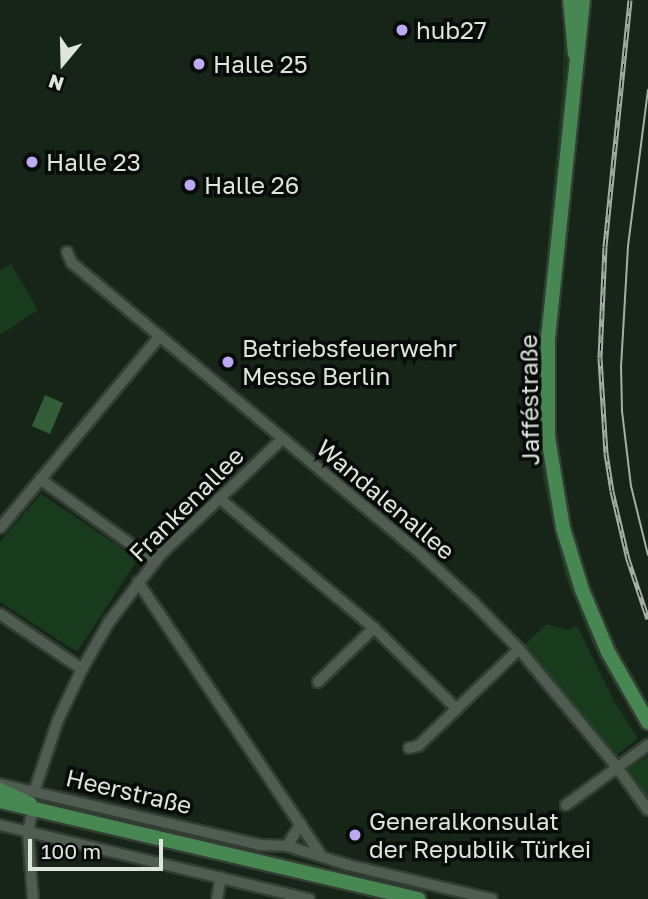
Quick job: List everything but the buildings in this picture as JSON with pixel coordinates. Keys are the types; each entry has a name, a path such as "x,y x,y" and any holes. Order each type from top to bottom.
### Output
{"main road":[{"name":"Jafféstraße","path":"570,0 575,58 548,336 548,436 563,528 582,590 608,652 648,722"},
{"name":"Jafféstraße","path":"575,58 582,36 583,0"},
{"name":"Heerstraße","path":"0,790 23,799 33,808"},
{"name":"Heerstraße","path":"0,801 419,899"}],"street":[{"name":"Wandalenallee","path":"67,252 72,263 422,555 519,649 617,767 648,810"},
{"path":"0,528 160,336"},
{"name":"Frankenallee","path":"34,792 58,720 82,669 109,622 154,561 282,439"},
{"path":"40,479 154,561"},
{"path":"219,498 374,628 457,709"},
{"path":"138,582 320,854"},
{"path":"0,614 82,669"},
{"path":"318,682 374,628"},
{"path":"409,748 418,746 519,649"},
{"path":"566,805 648,745"},
{"name":"Heerstraße","path":"0,784 260,845 287,846 320,854 348,865 492,899"},
{"name":"Heerstraße","path":"30,898 28,832 33,808"},
{"path":"287,846 302,824"},
{"path":"0,825 309,899"},
{"path":"217,899 221,877"}],"shaded area":[{"path":"564,0 566,70 535,379 563,80"},
{"path":"11,264 38,310 0,335 0,271"},
{"path":"536,390 545,477 569,579 592,639 646,736 597,654 565,575 543,479"},
{"path":"45,395 63,403 50,434 32,426"},
{"path":"41,494 135,557 136,562 77,652 0,602 0,542"},
{"path":"547,624 567,630 577,626 615,703 638,738 616,756 523,646"},
{"path":"648,756 648,804 626,770"}],"tram line":[{"path":"648,90 628,246 621,366 622,411 631,486 648,555"}],"railway":[{"path":"630,0 605,247 600,358 606,453 612,491 628,559 648,619"}],"place":[{"name":"hub27","path":"402,30"},
{"name":"Halle 25","path":"199,64"},
{"name":"Halle 23","path":"32,162"},
{"name":"Halle 26","path":"190,185"},
{"name":"Betriebsfeuerwehr Messe Berlin","path":"228,362"},
{"name":"Generalkonsulat der Republik Türkei","path":"355,835"}]}
